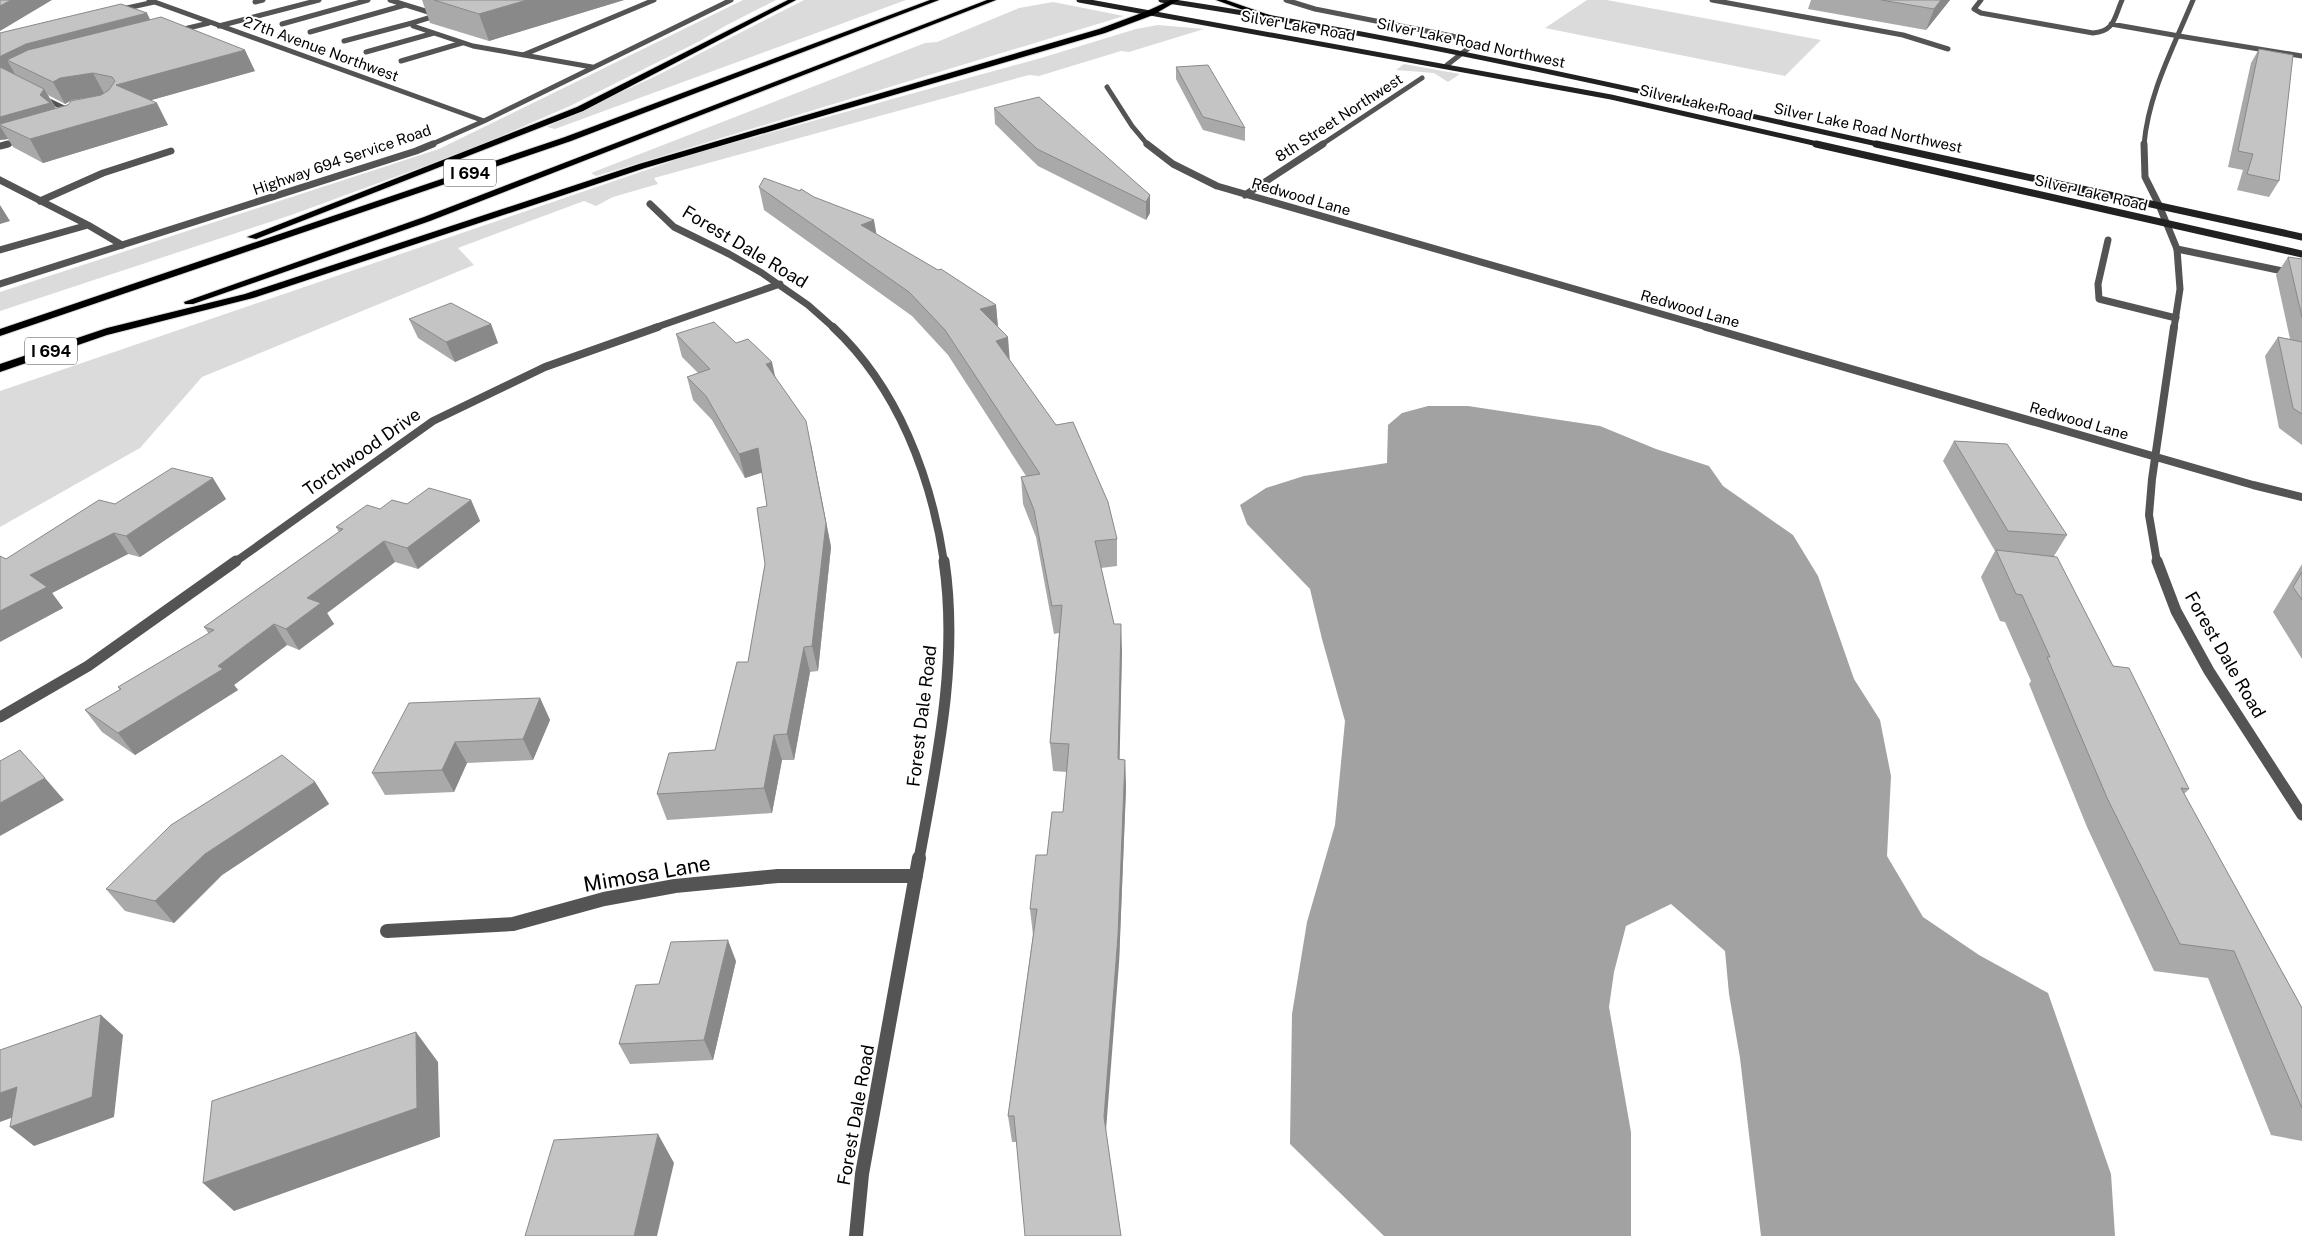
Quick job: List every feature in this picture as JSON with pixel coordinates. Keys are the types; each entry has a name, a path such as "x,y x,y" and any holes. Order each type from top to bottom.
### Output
{"highway":[{"path":"0,327 202,256 558,119 599,100 793,0"},
{"name":"I 694","path":"0,333 568,139 936,0"},
{"name":"I 694","path":"0,368 427,219 993,0"},
{"path":"1219,0 1268,16"},
{"path":"102,333 249,296 650,163 1087,36 1150,13 1174,1"}],"main road":[{"name":"Silver Lake Road","path":"1081,0 1447,65 1611,97 2302,254"},
{"name":"Silver Lake Road Northwest","path":"1161,0 1268,16 1462,53 2302,237"}],"street":[{"path":"255,2 263,0"},
{"path":"219,26 319,0"},
{"path":"282,24 368,0"},
{"path":"344,41 438,15 390,0"},
{"path":"522,56 654,0"},
{"name":"Highway 694 Service Road","path":"0,284 416,151 484,121 731,0"},
{"path":"1286,0 1316,9 1452,36 1471,42 1470,47 1447,65"},
{"path":"1712,0 1903,36 1948,49"},
{"path":"1981,0 1974,9 1998,17 2093,33 2104,32 2111,28 2122,0"},
{"name":"Forest Dale Road","path":"2192,0 2148,114 2143,152 2145,177 2178,249 2180,289 2149,515 2156,558 2176,611 2209,671 2302,815"},
{"path":"115,11 152,1"},
{"name":"27th Avenue Northwest","path":"152,1 484,121"},
{"path":"310,32 406,5"},
{"path":"171,32 209,22"},
{"path":"412,23 413,26 462,42 522,56 592,67"},
{"path":"2111,24 2302,56"},
{"path":"366,52 434,33"},
{"path":"400,62 462,42"},
{"name":"8th Street Northwest","path":"1245,195 1422,78"},
{"name":"Redwood Lane","path":"1107,87 1141,136 1150,147 1168,162 1209,182 1245,195 2156,457 2302,497"},
{"path":"31,92 64,108"},
{"path":"56,114 73,104"},
{"path":"0,146 36,136"},
{"path":"40,201 103,173 171,152"},
{"path":"0,180 88,225 122,245"},
{"name":"Forest Dale Road","path":"650,204 673,226 727,253 780,284 810,307 847,342 878,380 906,427 926,474 940,527 949,596 949,666 938,751 862,1174 856,1236"},
{"path":"0,250 88,225"},
{"path":"2108,240 2098,284 2099,299 2176,318"},
{"path":"2178,249 2302,275"},
{"name":"Torchwood Drive","path":"0,717 88,666 433,421 545,367 780,284"},
{"name":"Mimosa Lane","path":"387,932 513,924 604,899 675,886 778,876 916,876"}],"shaded area":[{"path":"743,0 776,0 700,41 570,106 471,149 294,214 0,311 0,292 439,149"},
{"path":"804,0 906,0 555,129 547,127 658,75"},
{"path":"1587,0 1607,0 1821,40 1785,76 1545,28"},
{"path":"1053,2 1124,16 596,176 591,173 925,43 937,42 1019,8"},
{"path":"1158,25 1204,29 1129,52 1121,51 1039,76 1029,75 654,178 658,184 613,197 596,206 584,201 458,248 474,265 202,377 140,448 0,527 0,391 693,154 1041,58 1136,29"},
{"path":"1404,64 1460,74 1448,82 1434,73 1396,70"},
{"path":"1428,406 1468,406 1600,426 1656,449 1709,466 1723,486 1793,535 1818,576 1854,679 1880,720 1891,776 1887,856 1923,917 1979,955 2048,993 2111,1174 2115,1236 1761,1236 1725,951 1671,904 1626,926 1614,972 1609,1007 1631,1132 1631,1236 1384,1236 1290,1144 1292,1014 1307,922 1335,825 1345,721 1310,589 1247,524 1240,505 1266,488 1304,476 1387,463 1388,425 1402,413"}],"building":[{"path":"0,0 11,0 0,6"},
{"path":"434,0 527,0 479,14"},
{"path":"1881,0 1941,0 1934,9"},
{"path":"121,4 147,13 26,44 0,57 0,33"},
{"path":"161,17 245,50 116,85 157,103 30,139 0,125 68,105 71,101 101,95 109,90 115,81 112,77 93,73 60,78 53,82 7,60 28,50"},
{"path":"2259,49 2293,55 2279,181 2247,174 2253,154 2238,151"},
{"path":"1208,65 1245,128 1203,117 1176,67"},
{"path":"0,67 44,89 40,95 50,103 0,117"},
{"path":"1039,97 1150,195 1146,202 1037,149 994,108"},
{"path":"764,178 800,191 801,189 814,197 874,220 861,225 938,270 941,269 996,305 980,309 1008,337 996,341 1056,425 1073,422 1108,502 1117,539 1095,541 1114,624 1121,624 1118,759 1125,760 1118,936 1104,1117 1121,1236 1025,1236 1014,1116 1008,1116 1037,909 1030,909 1036,855 1047,855 1052,812 1063,812 1069,744 1050,743 1062,605 1052,606 1034,510 1021,477 1040,474 945,330 909,292 759,187"},
{"path":"2288,257 2302,259 2302,317"},
{"path":"451,303 491,324 446,342 409,319"},
{"path":"714,322 736,343 748,339 772,362 766,364 806,421 826,523 812,646 804,647 787,734 774,735 764,788 657,794 669,753 715,750 737,662 748,662 765,564 757,508 767,506 758,448 739,454 706,396 687,377 710,369 676,334"},
{"path":"2278,337 2302,342 2302,414 2293,408"},
{"path":"1954,441 2007,444 2067,535 2008,531"},
{"path":"172,468 213,478 126,536 114,533 30,575 47,587 0,611 0,556 6,559 99,500 115,504"},
{"path":"429,488 471,500 407,548 384,541 307,598 321,603 286,629 274,624 218,666 223,669 118,733 85,710 121,689 118,687 214,630 204,627 343,529 336,527 367,505 380,509 392,500 407,504"},
{"path":"1996,550 2057,557 2113,666 2129,668 2189,789 2181,788 2302,1008 2302,1108 2234,951 2180,944 2108,800 2047,657 2050,657 2022,595 2016,594"},
{"path":"2302,572 2302,600 2293,587"},
{"path":"540,698 523,739 455,742 442,770 372,773 409,703"},
{"path":"20,750 45,778 0,803 0,761"},
{"path":"282,755 315,782 205,854 155,901 106,889 171,825"},
{"path":"728,940 704,1040 619,1044 636,985 659,984 671,942"},
{"path":"101,1015 92,1097 10,1127 17,1087 0,1093 0,1050"},
{"path":"416,1032 417,1108 203,1183 212,1101"},
{"path":"658,1134 634,1236 525,1236 554,1140"}]}
